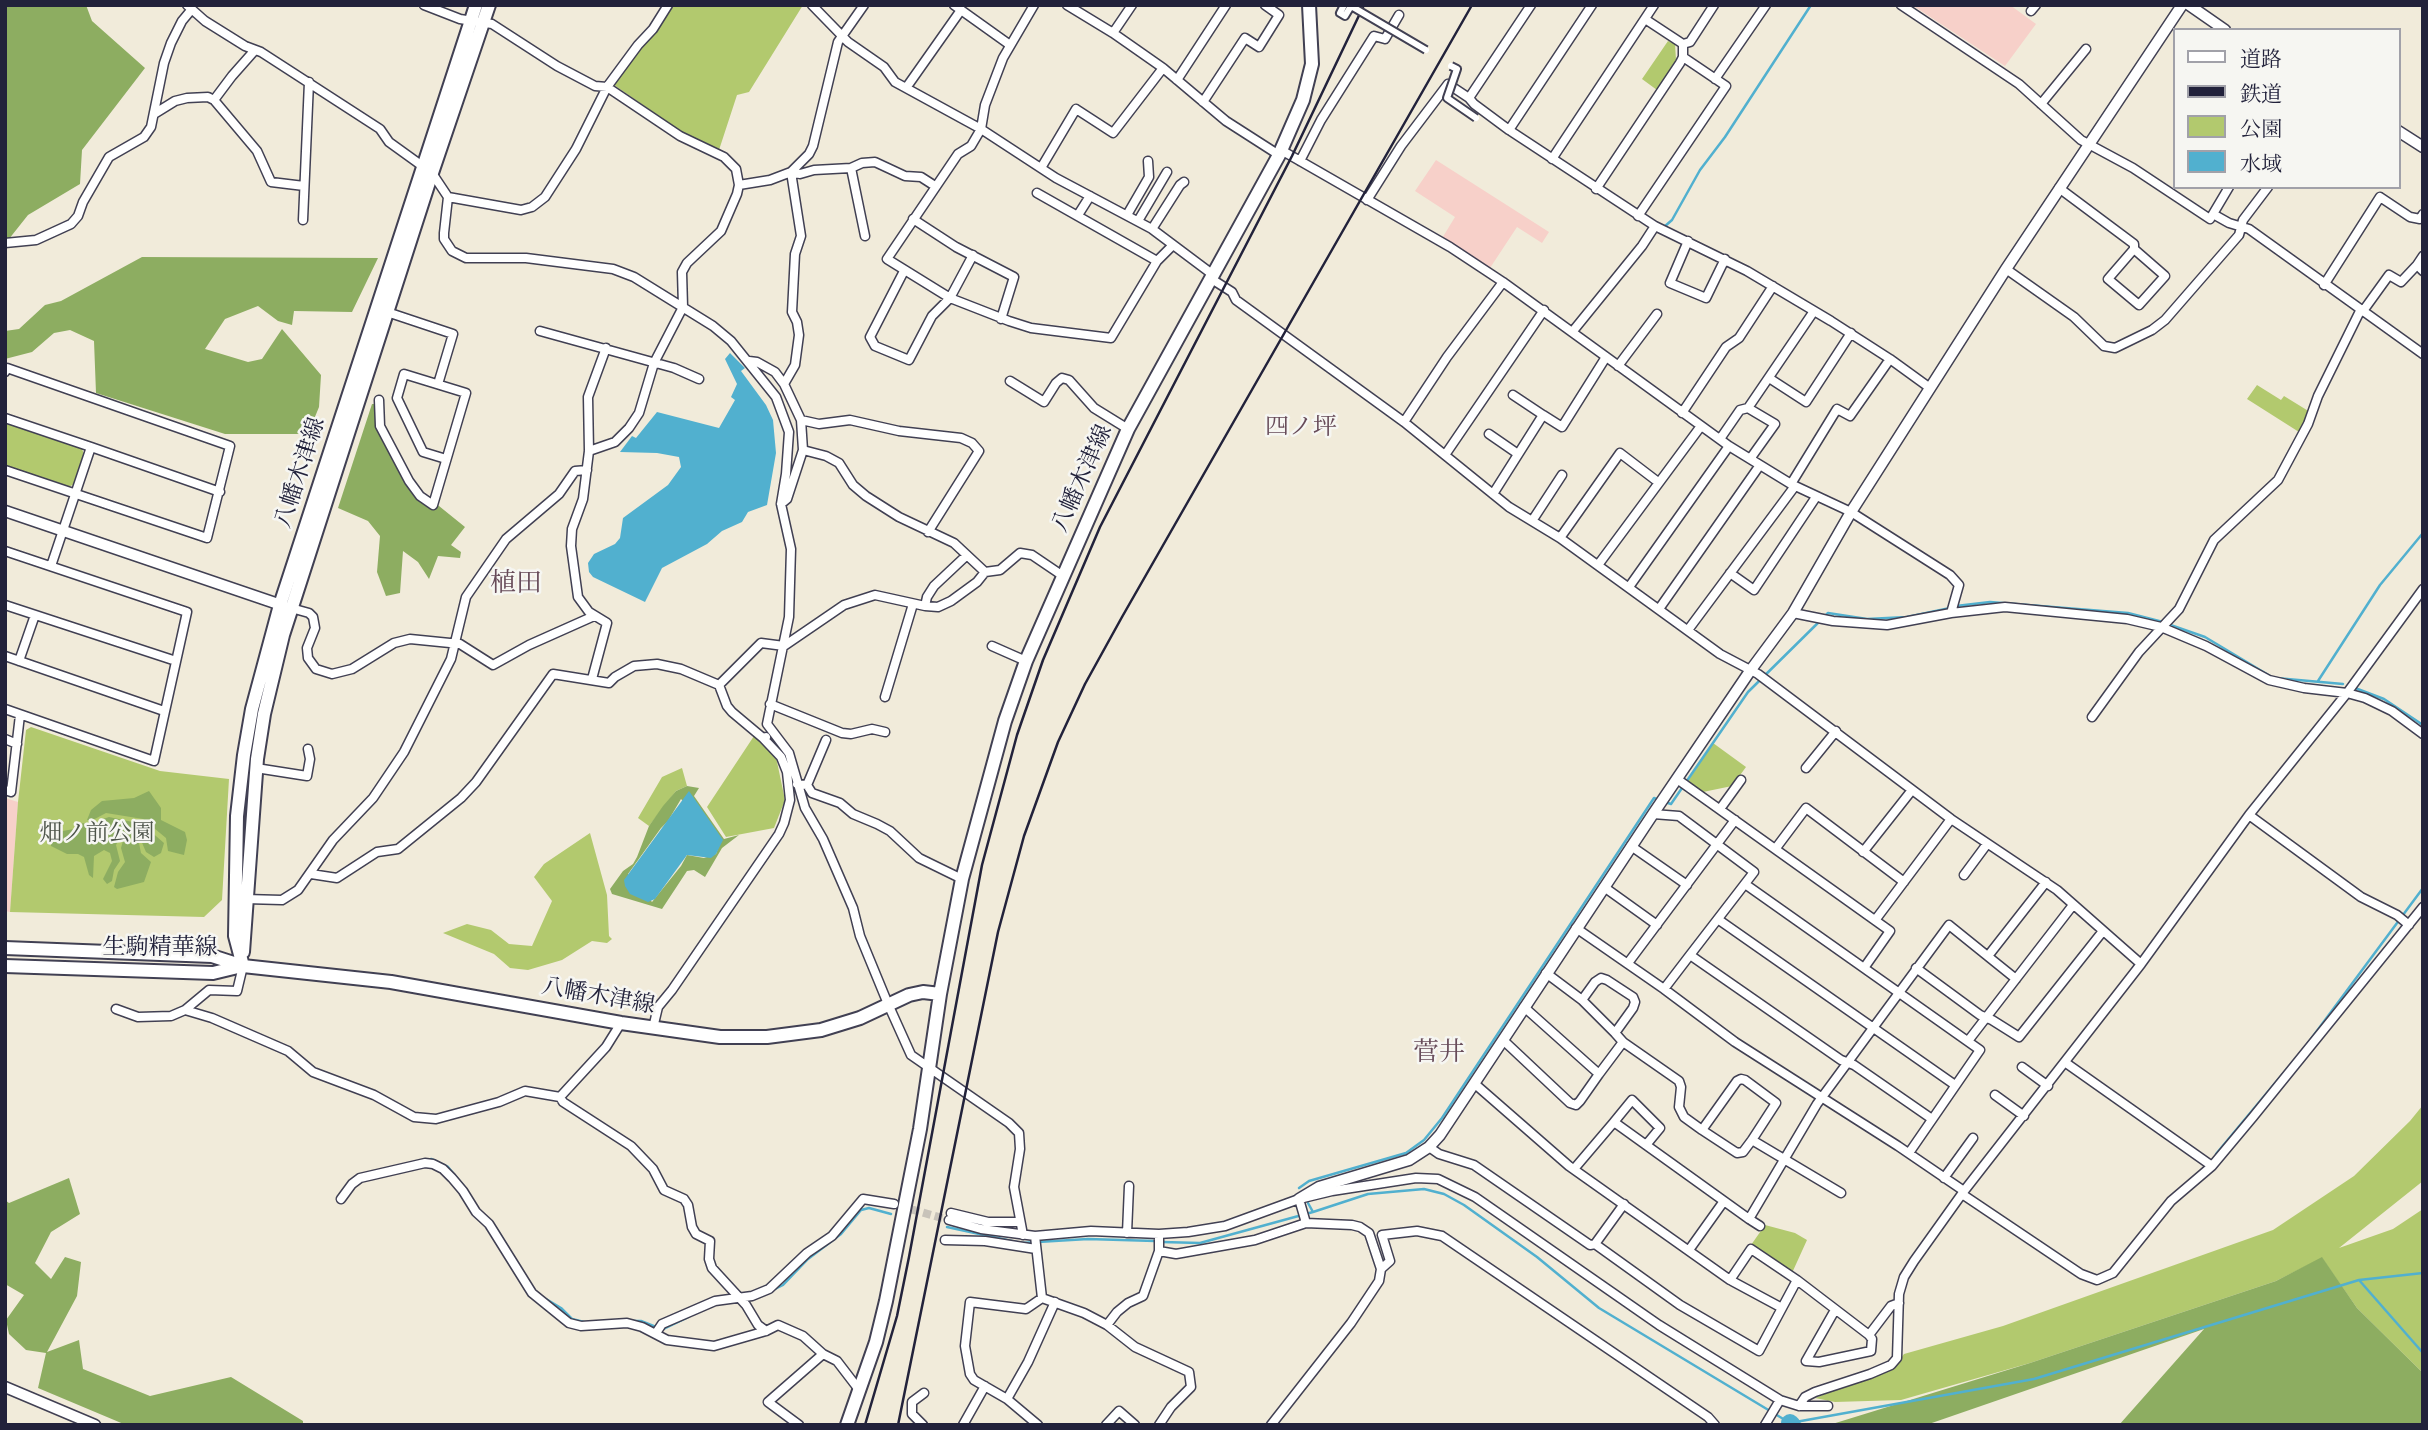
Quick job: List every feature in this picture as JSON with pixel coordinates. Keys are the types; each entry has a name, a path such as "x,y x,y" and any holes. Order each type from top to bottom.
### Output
{"main road":[{"name":"八幡木津線","path":"243,966 235,936 237,816 252,709 476,22 476,5"},
{"name":"八幡木津線","path":"476,22 489,5"},
{"name":"八幡木津線","path":"847,1425 876,1342 888,1290 920,1129 940,995 962,878 1001,733 1026,662 1128,429 1280,152 1306,92 1311,74 1309,5"},
{"name":"八幡木津線","path":"243,966 245,900 256,768 285,606 387,312 427,170"},
{"name":"生駒精華線","path":"5,948 212,956 243,966"},
{"name":"生駒精華線","path":"5,966 213,972 243,966"},
{"name":"八幡木津線","path":"243,966 391,982 621,1023 720,1037 767,1037 821,1030 860,1018 909,995 923,992 940,995"}],"street":[{"path":"424,5 476,22 492,24 557,66 595,86 607,87 680,136 724,157 736,169 739,185 720,231 687,263 682,272 683,307 654,363 643,404 629,428 615,442 589,451"},
{"path":"5,243 36,240 71,224 78,216 109,157 144,137 151,127 168,53 190,7 205,21 309,82 380,129 388,142 427,170 448,197 521,210 532,207 545,197 576,149 607,87 653,29 668,5"},
{"path":"812,5 843,37 884,67 895,82 981,129 1041,168 1152,229 1232,292 1236,300 1404,422 1493,494 1560,538 1720,654 1758,674 1951,819 2046,882 2141,964"},
{"path":"739,185 770,180 791,172 809,154 838,42 864,5"},
{"path":"1034,5 1010,45 985,105 981,129 971,145 958,154 887,259 950,298 1001,319 1031,328 1111,338 1157,261 1173,245"},
{"path":"1067,5 1163,68 1240,131 1300,160 1450,247 1544,310 1606,358 1750,460 1816,497 1851,512 1950,575 1959,585 1951,613"},
{"path":"1113,33 1132,5"},
{"path":"1177,80 1226,5"},
{"path":"1203,102 1245,38 1259,47 1279,15 1265,5"},
{"path":"1344,5 1340,13 1345,16 1351,6 1426,51"},
{"path":"1468,97 1531,5"},
{"path":"1509,130 1592,5"},
{"path":"1552,159 1654,5"},
{"path":"1645,19 1683,44 1690,42 1714,5"},
{"path":"1715,79 1766,5"},
{"path":"1901,5 2020,85 2081,140 2133,168 2210,219 2228,189"},
{"path":"1300,1203 1319,1187 1409,1160 1429,1147 1440,1135 1653,814 1750,671 1793,613 1851,512 2006,269 2182,5"},
{"path":"2189,5 2222,28"},
{"path":"906,88 957,7 1010,45"},
{"path":"1300,160 1321,120 1374,36 1385,39 1399,15"},
{"path":"1596,188 1683,57 1683,44"},
{"path":"2041,104 2086,49"},
{"path":"214,100 255,50"},
{"path":"1638,216 1726,86 1683,57"},
{"path":"1451,66 1457,69 1447,98 1476,118"},
{"path":"1041,168 1076,109 1113,133 1163,68"},
{"path":"303,220 309,82"},
{"path":"1367,200 1448,83 1509,130 1638,216 1773,286 1851,333 1930,388"},
{"path":"154,114 176,101 208,97 214,100 257,151 271,182 304,186"},
{"path":"2400,132 2423,147"},
{"path":"1127,215 1149,177 1148,161"},
{"path":"791,172 800,174 814,170 851,168 869,162 881,163 905,176 921,177 935,186"},
{"path":"851,168 865,236"},
{"path":"784,384 795,365 799,335 792,312 795,254 801,236 791,172"},
{"path":"1138,221 1167,172"},
{"path":"1152,229 1180,184 1184,182"},
{"path":"2059,188 2134,244 2134,249 2165,276 2139,305 2108,279 2134,249"},
{"path":"2006,269 2074,317 2104,346 2115,348 2152,330 2165,320 2239,235 2241,225 2267,189"},
{"path":"1037,193 1157,261"},
{"path":"1078,215 1090,196"},
{"path":"448,197 444,239 452,251 466,258 526,258 613,269 634,277 713,326 749,361 776,397 789,432 781,504 791,549 789,617 767,724 789,753 805,808 823,839 853,908 860,936 911,1055 1009,1123 1019,1133 1020,1149 1014,1187 1023,1235"},
{"path":"2324,285 2380,197 2410,217 2420,219 2423,214"},
{"path":"2213,214 2229,223 2249,229 2324,285 2421,349"},
{"path":"913,219 956,247 1014,277 1001,319"},
{"path":"1573,331 1655,226"},
{"path":"1688,241 1670,283 1706,299 1725,259"},
{"path":"904,271 870,337 875,346 909,360 932,316 950,298 973,255"},
{"path":"2092,717 2139,652 2179,609 2214,540 2278,480 2362,310 2389,275 2401,282 2420,268 2423,256"},
{"path":"1404,422 1447,357 1503,282"},
{"path":"1682,413 1726,347 1739,338 1773,286"},
{"path":"1445,455 1544,310"},
{"path":"1720,439 1740,410 1748,408 1814,311"},
{"path":"387,312 453,334 438,384"},
{"path":"1618,366 1657,314"},
{"path":"540,331 674,368 699,379"},
{"path":"1769,378 1805,402 1851,333"},
{"path":"592,679 607,623 594,616 578,597 571,546 572,529 583,499 589,451 588,397 606,348"},
{"path":"1513,395 1562,427 1606,358"},
{"path":"1688,631 1793,485 1837,410 1850,416 1890,359"},
{"path":"749,361 757,362 775,372 784,384 801,420 803,450 787,499 781,504"},
{"path":"5,372 7,368 230,446 207,538 5,470"},
{"path":"379,400 380,426 420,496 433,505 466,393 404,374 397,398 423,452 446,459"},
{"path":"1010,381 1044,402 1056,383 1062,378 1069,380 1094,408 1128,429"},
{"path":"1748,408 1774,424 1750,460"},
{"path":"1493,494 1543,415"},
{"path":"5,418 220,492"},
{"path":"801,420 819,424 850,420 899,431 961,438 972,443 979,451 928,532"},
{"path":"1598,565 1701,426"},
{"path":"1489,434 1518,454"},
{"path":"1629,587 1730,446"},
{"path":"51,566 91,447"},
{"path":"803,450 826,456 839,463 853,485 866,496 899,517 954,544 985,572"},
{"path":"1560,538 1620,453 1658,482"},
{"path":"1659,609 1760,465"},
{"path":"245,900 282,900 298,890 333,840 373,798 404,752 441,681 456,643 466,597 506,539 559,494 575,471 586,470"},
{"path":"1532,521 1562,475"},
{"path":"1730,573 1754,590 1816,497"},
{"path":"5,511 309,613 313,617 315,628 307,648 308,657 316,669 327,674 352,669 399,641 410,639 456,643 493,665 529,645 594,616"},
{"path":"5,551 187,612 154,761 5,709"},
{"path":"719,685 761,643 784,646 844,605 875,595 938,607 977,582 985,572 1000,570 1020,553 1032,555 1063,576"},
{"path":"925,606 934,586 967,555"},
{"path":"1799,1406 1805,1397 1815,1392 1891,1365 1897,1358 1899,1294 1907,1272 1963,1192 2066,1063 2249,815 2347,693 2423,589"},
{"path":"885,697 913,604"},
{"path":"5,605 176,661"},
{"path":"1793,613 1833,621 1887,625 1951,613 2005,607 2127,619 2161,627 2206,646 2269,680 2365,698 2392,711 2423,734"},
{"path":"19,661 35,615"},
{"path":"992,646 1026,662"},
{"path":"5,656 164,711"},
{"path":"311,874 337,878 377,852 398,849 461,798 476,782 554,674 608,683 634,666 657,664 681,669 719,685 727,706 781,757 787,772 789,800 785,823 672,990 657,1007 653,1028"},
{"path":"770,704 842,733 851,734 872,729 885,732"},
{"path":"5,790 12,792 20,715"},
{"path":"1806,768 1836,731"},
{"path":"763,738 772,732"},
{"path":"5,739 17,744"},
{"path":"807,785 826,740"},
{"path":"256,768 307,776 310,759 308,749"},
{"path":"1677,780 1890,931 1864,968"},
{"path":"1720,809 1741,780"},
{"path":"797,784 807,785"},
{"path":"807,785 812,793 840,803 853,814 890,831 919,858 962,878"},
{"path":"1863,852 1912,790"},
{"path":"1776,848 1805,808 1903,882"},
{"path":"1653,814 1679,816 1754,872 1664,989"},
{"path":"2249,815 2361,897 2406,920 2409,925"},
{"path":"1876,919 1951,819"},
{"path":"1628,963 1735,820"},
{"path":"1964,875 1987,844"},
{"path":"1632,846 1687,886"},
{"path":"1988,956 2046,882"},
{"path":"1745,884 1980,1050 1909,1153"},
{"path":"1604,887 1657,925"},
{"path":"1968,1041 2073,905"},
{"path":"1576,928 1735,1042 1909,1153 2081,1274 2097,1280 2113,1273 2171,1201 2212,1166 2306,1054 2423,907"},
{"path":"1719,920 1955,1085"},
{"path":"1749,1219 1822,1098 1949,925 2016,979"},
{"path":"1916,968 1980,1015 2019,1037 2103,931"},
{"path":"1690,956 1932,1119"},
{"path":"116,1009 138,1017 172,1016 185,1010 209,989 237,990 243,966"},
{"path":"1546,973 1582,1000 1623,1042 1679,1080 1681,1114 1702,1130 1738,1153 1743,1152 1776,1103 1755,1086 1741,1079 1702,1130"},
{"path":"1582,1000 1601,978 1633,997 1633,1008 1615,1033"},
{"path":"1524,1007 1599,1074"},
{"path":"185,1010 212,1018 288,1051 313,1072 374,1095 414,1116 436,1119 499,1102 525,1091 560,1097 563,1102 631,1146 653,1169 664,1190 684,1199 696,1234 710,1241 709,1259 712,1268 746,1305 758,1325 766,1331"},
{"path":"560,1097 606,1047 621,1023"},
{"path":"1503,1040 1570,1103 1576,1105 1623,1042"},
{"path":"2066,1063 2212,1166"},
{"path":"2022,1067 2048,1086"},
{"path":"1475,1084 1574,1170 1689,1250 1693,1256 1782,1308"},
{"path":"1995,1095 2024,1116"},
{"path":"1574,1170 1632,1100 1660,1128 1646,1146"},
{"path":"1614,1122 1760,1226"},
{"path":"1944,1178 1973,1138"},
{"path":"1752,1140 1841,1193"},
{"path":"1429,1147 1439,1154 1474,1164 1590,1245 1595,1244 1680,1305 1759,1351 1797,1280"},
{"path":"341,1199 360,1178 425,1163 433,1164 452,1178 476,1212 489,1224 532,1293 569,1322 581,1326 627,1323 673,1342 714,1346 778,1325 803,1336 823,1354 837,1361 860,1391"},
{"path":"945,1240 1035,1242 1091,1231 1159,1236 1225,1226 1300,1203 1416,1178 1438,1179 1457,1186 1659,1325 1779,1402 1799,1406 1828,1406"},
{"path":"1127,1233 1129,1186"},
{"path":"656,1333 662,1324 715,1301 752,1296 769,1289 807,1254 832,1236 863,1199 894,1204"},
{"path":"1689,1250 1724,1201"},
{"path":"1300,1203 1306,1220"},
{"path":"1595,1244 1623,1204"},
{"path":"1020,1222 988,1222 950,1216 981,1229 1023,1235 1035,1242"},
{"path":"1159,1250 1175,1254 1255,1240 1306,1220 1360,1227 1369,1233 1381,1269 1379,1281 1351,1322 1271,1425"},
{"path":"1381,1269 1390,1261 1382,1235 1417,1231 1443,1236 1708,1417 1715,1425"},
{"path":"1107,1325 1123,1307 1143,1296 1159,1250 1159,1236"},
{"path":"1035,1242 1042,1298"},
{"path":"1730,1280 1751,1249 1797,1280 1872,1339 1871,1351 1819,1362 1806,1361 1835,1310"},
{"path":"1042,1298 1107,1325 1135,1348 1189,1372 1191,1387 1171,1407 1159,1425"},
{"path":"1038,1425 1007,1399 970,1374 965,1346 970,1302 1027,1309 1042,1298"},
{"path":"1007,1399 1028,1362 1055,1302"},
{"path":"1869,1335 1891,1306 1899,1303"},
{"path":"800,1425 768,1402 823,1354"},
{"path":"963,1425 985,1386"},
{"path":"5,1387 95,1425"},
{"path":"923,1425 912,1414 912,1402 924,1393"},
{"path":"1766,1422 1779,1402"},
{"path":"1106,1425 1119,1411 1135,1425"}],"shaded area":[{"path":"1912,5 2010,5 2036,24 2005,66"},
{"path":"1436,160 1549,232 1542,243 1517,227 1490,268 1441,240 1455,217 1415,191"},
{"path":"5,798 18,802 10,912 5,911"}],"green space":[{"path":"5,5 86,5 92,21 145,68 82,150 80,184 28,215 5,244"},
{"path":"673,5 803,5 749,92 737,95 719,150 682,132 614,85"},
{"path":"1668,41 1675,44 1676,60 1657,90 1642,79"},
{"path":"142,257 378,258 352,312 294,311 292,325 278,321 258,306 225,319 205,349 248,362 262,359 282,329 321,375 319,407 308,434 225,434 96,393 94,341 70,330 54,333 32,352 5,359 5,331 19,329 45,305 61,301"},
{"path":"2257,385 2281,400 2284,396 2310,412 2299,432 2247,399"},
{"path":"372,404 378,404 376,418 413,485 465,527 451,545 461,552 460,558 438,556 429,579 418,562 403,551 400,593 386,596 377,572 380,536 368,521 338,508"},
{"path":"5,423 82,449 84,454 74,484 69,487 5,466"},
{"name":"畑ノ前公園","path":"31,727 160,771 229,779 222,900 204,917 10,912 26,730"},
{"path":"754,736 776,757 785,800 774,828 726,837 707,807"},
{"path":"1713,743 1746,767 1732,786 1703,792 1688,781"},
{"path":"682,768 687,786 676,791 649,826 638,818 662,777"},
{"path":"687,786 699,788 694,796 724,839 739,835 722,848 705,877 694,870 687,871 662,909 612,894 610,889 637,857 649,826 676,791","holes":["681,799 720,842 716,854 704,858 687,855 652,902 628,874"]},
{"path":"149,791 161,808 161,820 185,832 187,840 184,855 168,851 166,838 143,819 106,813 91,821 87,820 91,810 102,801 134,798"},
{"path":"109,817 142,824 164,843 161,853 154,857 146,852 140,838 119,839 116,845 120,861 114,870 112,881 107,884 103,879 112,861 110,853 104,850 94,856 93,878 89,875 84,857 67,854 51,844 57,832 74,829 83,823 93,826"},
{"path":"590,833 607,895 609,936 612,939 607,943 592,941 562,960 528,970 510,968 494,954 443,933 467,924 491,930 509,944 532,946 552,901 534,877 544,864"},
{"path":"123,841 139,843 141,853 151,862 144,882 117,889 114,887 118,872 125,862 121,848"},
{"path":"2423,1105 2423,1181 2339,1248 2393,1229 2423,1209 2423,1373 2357,1308 2322,1258 2276,1281 2030,1363 1901,1400 1835,1402 1815,1398 1895,1366 1904,1354 2003,1326 2273,1230 2354,1176"},
{"path":"69,1178 80,1214 51,1232 35,1263 51,1279 65,1257 81,1262 77,1296 47,1352 79,1340 83,1369 150,1396 231,1377 303,1421 303,1425 126,1425 38,1388 46,1353 26,1350 9,1334 6,1320 24,1295 5,1284 5,1200 9,1203"},
{"path":"1765,1225 1795,1233 1807,1240 1792,1273 1751,1245"},
{"path":"2322,1257 2357,1308 2423,1373 2423,1425 2119,1425 2204,1329 1926,1425 1829,1425 2030,1363 2276,1281"}],"water":[{"path":"730,353 745,368 741,371 766,405 773,420 776,453 767,505 748,512 742,522 722,531 707,544 662,568 645,602 593,577 588,563 594,554 615,544 620,538 623,518 668,485 681,467 679,457 657,453 620,452 632,436 636,438 657,412 719,428 735,400 731,397 737,384 725,359"},
{"path":"689,791 723,840 716,854 711,858 687,855 655,899 648,902 630,894 624,880"}],"waterway":[{"path":"1664,227 1672,220 1700,170 1725,137 1811,5"},
{"path":"2318,681 2380,585 2423,533"},
{"path":"1956,606 1990,602 2128,613 2205,637 2270,676"},
{"path":"1665,802 1671,804 1748,692 1828,613 1867,619 1907,617 1950,608"},
{"path":"2276,678 2343,684"},
{"path":"2355,688 2384,699 2423,725"},
{"path":"1299,1188 1309,1181 1406,1153 1424,1140 1442,1118 1654,798 1659,800"},
{"path":"2305,1047 2423,888"},
{"path":"2216,1154 2301,1052"},
{"path":"431,1159 448,1167 467,1190"},
{"path":"1162,1242 1200,1243 1368,1194 1424,1189 1444,1194 1464,1205 1537,1257 1599,1308 1790,1423 2034,1379 2359,1280 2423,1353"},
{"path":"1308,1203 1313,1212"},
{"path":"773,1290 783,1285 808,1259 841,1234 861,1210 869,1208 891,1214"},
{"path":"947,1227 1021,1243 1088,1239 1155,1241"},
{"path":"496,1228 509,1249"},
{"path":"2359,1280 2423,1273"},
{"path":"546,1299 572,1319 584,1322"},
{"path":"663,1329 688,1317"},
{"path":"633,1321 656,1327"}],"tunnel":[{"path":"900,1206 949,1220"}],"railway":[{"path":"865,1425 897,1316 982,865 1017,735 1043,660 1100,527 1292,156 1364,5"},
{"path":"898,1425 998,932 1024,836 1058,742 1085,684 1122,617 1472,5"}],"district":[{"name":"四ノ坪","path":"1301,428"},
{"name":"植田","path":"516,585"},
{"name":"菅井","path":"1439,1054"}]}
